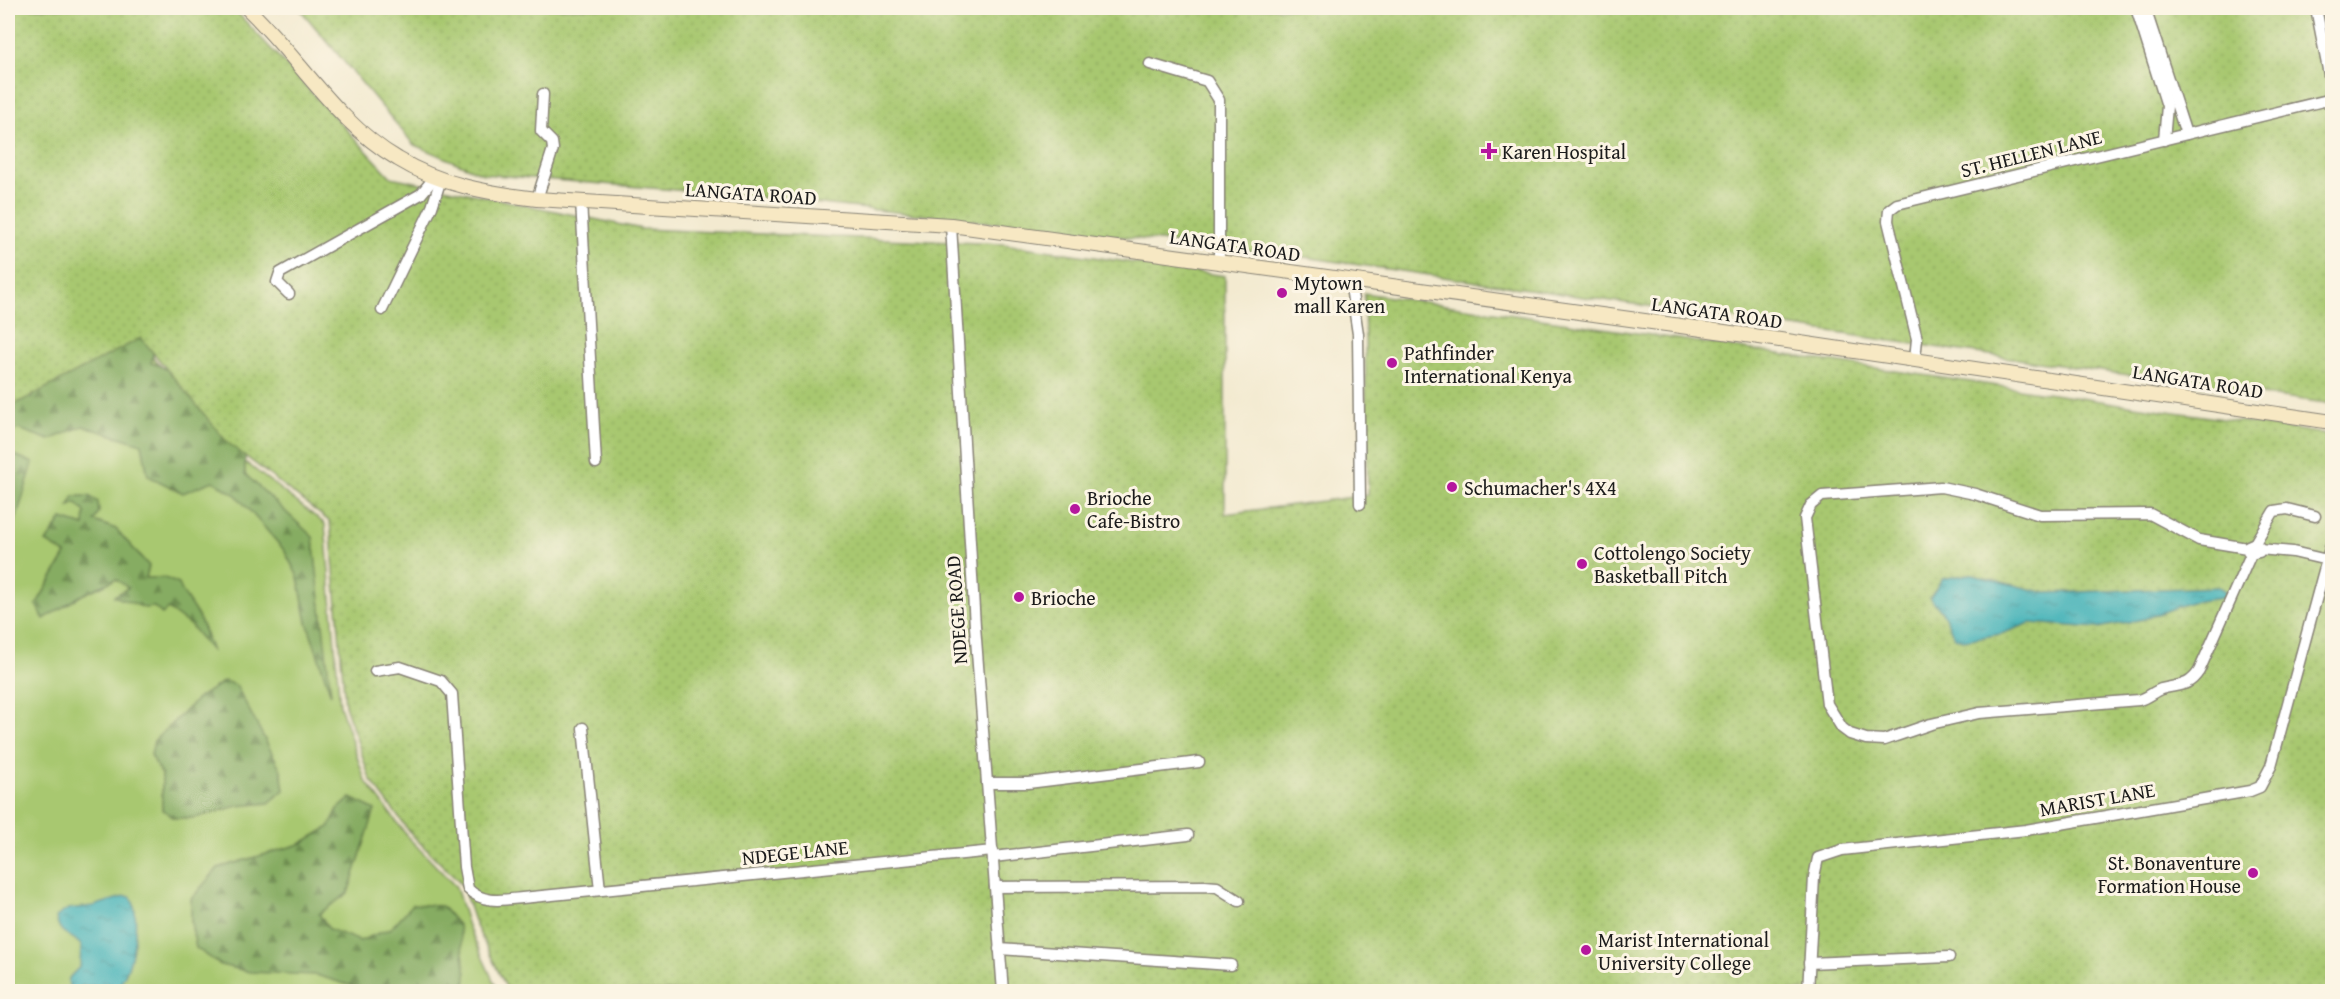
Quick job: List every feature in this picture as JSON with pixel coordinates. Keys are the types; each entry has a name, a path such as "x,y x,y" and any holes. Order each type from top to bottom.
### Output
{"main road":[{"name":"LANGATA ROAD","path":"247,8 262,21"},
{"name":"LANGATA ROAD","path":"253,8 342,112 368,137 398,159 438,178 464,187 537,199 951,225 1915,359 2332,422"}],"street":[{"path":"2136,8 2167,106 2164,140"},
{"path":"2145,8 2186,134"},
{"path":"2316,8 2332,90"},
{"path":"1150,64 1207,81 1219,100 1219,262"},
{"path":"537,199 553,149 552,142 541,131 543,94"},
{"name":"ST. HELLEN LANE","path":"1915,359 1917,339 1888,221 1889,210 1897,204 2332,99"},
{"path":"289,294 277,282 280,273 421,194 438,178"},
{"path":"382,310 432,207 438,178"},
{"path":"581,201 596,463"},
{"name":"NDEGE ROAD","path":"951,225 975,626 1003,992"},
{"path":"1350,280 1358,334 1360,504"},
{"path":"2315,516 2287,509 2274,511 2253,549 2199,671 2192,681 2183,686 2162,689 2139,700 1979,713 1931,724 1884,740 1866,739 1850,734 1842,728 1827,704 1822,678 1805,518 1811,505 1822,496 1941,487 1975,494 2040,515 2150,514 2199,540 2253,549 2279,552 2326,563"},
{"name":"MARIST LANE","path":"1808,992 1814,877 1818,858 1824,855 1842,850 1898,846 2025,830 2250,791 2260,787 2271,765 2332,541"},
{"name":"NDEGE LANE","path":"375,671 400,667 441,681 452,694 466,884 472,893 493,900 1188,835"},
{"path":"583,728 600,890"},
{"path":"987,783 1028,783 1199,762"},
{"path":"995,887 1205,886 1217,887 1239,901"},
{"path":"999,949 1231,965"},
{"path":"1809,963 1949,957"}],"green space":[{"path":"8,8 233,8 391,177 642,229 1003,244 1225,276 1225,514 1368,495 1364,293 2332,435 2332,991 508,991 475,924 462,885 411,834 370,779 345,705 330,522 227,442 141,338 8,408"},
{"path":"299,8 2332,8 2332,404 1297,256 748,196 483,174 414,145"},
{"path":"101,317 156,345 151,363 189,384 245,439 245,474 313,537 331,695 307,622 298,577 284,550 236,495 213,481 183,493 148,476 142,444 83,426 49,440 19,429 8,433 8,414 12,411 14,401 22,396 32,398 35,389"},
{"path":"142,343 222,444 325,524 340,706 365,780 408,837 456,887 468,926 498,991 8,991 8,418"},
{"path":"8,452 33,463 15,523 8,522"},
{"path":"74,496 89,496 98,502 99,512 94,521 116,529 149,566 146,578 165,578 179,584 200,620 212,652 191,626 168,609 162,614 154,607 145,608 114,596 128,588 116,579 82,595 44,619 36,605 66,554 46,542 62,519 84,526 85,512 76,503 69,506"},
{"path":"224,681 236,685 281,770 284,790 269,803 237,806 195,818 174,818 162,809 162,776 151,755 154,741 198,698"},
{"path":"351,798 375,810 348,893 319,914 329,929 360,941 391,928 413,904 442,906 459,926 466,974 465,991 368,991 316,975 250,972 221,965 196,948 191,923 191,899 218,868 300,844 329,827 338,809"}],"water":[{"path":"1969,574 2046,593 2219,587 2226,592 2222,598 2191,602 2144,619 2098,628 2030,623 2001,634 1964,640 1955,638 1943,613 1930,598 1942,579"},
{"path":"126,896 131,897 136,918 130,961 120,984 113,991 100,986 81,986 76,991 71,991 68,982 80,966 81,945 60,929 56,917 68,909 93,906"}],"place":[{"name":"Karen Hospital","path":"1489,151"},
{"name":"Mytown mall Karen","path":"1282,293"},
{"name":"Pathfinder International Kenya","path":"1392,363"},
{"name":"Schumacher's 4X4","path":"1452,487"},
{"name":"Brioche Cafe-Bistro","path":"1075,509"},
{"name":"Cottolengo Society Basketball Pitch","path":"1582,564"},
{"name":"Brioche","path":"1019,597"},
{"name":"St. Bonaventure Formation House","path":"2253,873"},
{"name":"Marist International University College","path":"1586,950"}]}
